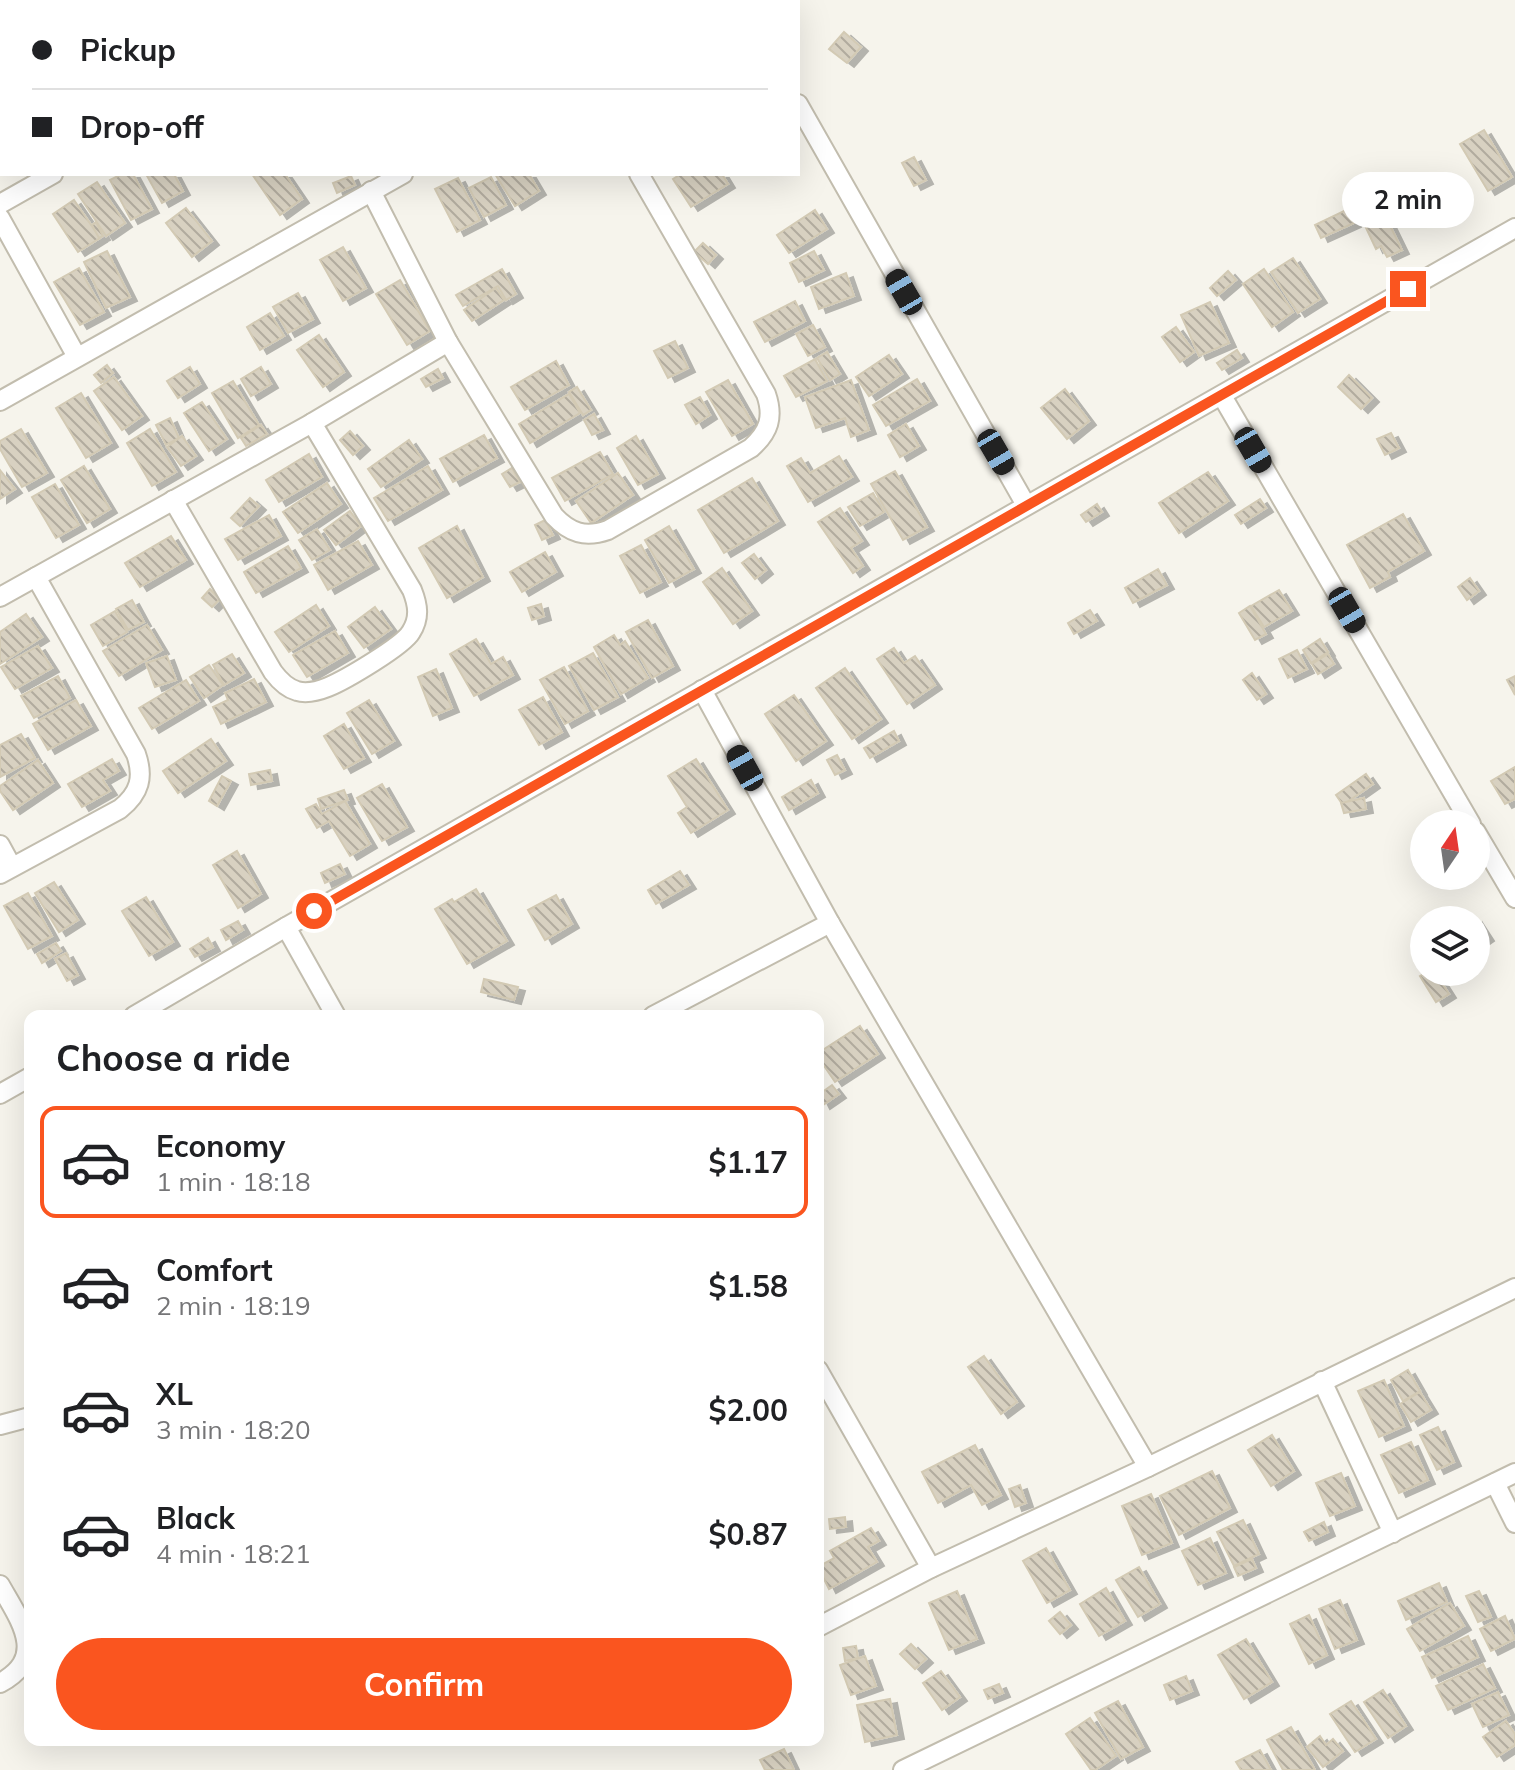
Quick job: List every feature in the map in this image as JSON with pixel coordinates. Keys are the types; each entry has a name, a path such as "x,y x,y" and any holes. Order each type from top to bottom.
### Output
{"street":[{"path":"800,108 1026,505"},
{"path":"0,204 49,176"},
{"path":"0,401 399,176"},
{"path":"371,191 448,342 554,516 564,527 578,534 594,535 608,530 751,448 763,438 770,424 771,408 766,394 640,176"},
{"path":"0,218 77,357"},
{"path":"144,1010 1515,228"},
{"path":"0,597 312,423 448,342"},
{"path":"1222,396 1463,810"},
{"path":"173,500 273,672 283,684 297,691 313,692 328,687 410,635 417,621 418,605 312,423"},
{"path":"0,845 6,870 120,809 133,799 140,785 141,769 136,754 36,577"},
{"path":"702,690 830,923 1148,1467"},
{"path":"1490,856 1515,898"},
{"path":"664,1010 830,923"},
{"path":"286,927 333,1010"},
{"path":"0,1094 24,1080"},
{"path":"824,1624 931,1568 1148,1467 1515,1288"},
{"path":"824,1381 931,1568"},
{"path":"1322,1381 1393,1533"},
{"path":"0,1425 24,1419"},
{"path":"903,1770 1515,1473"},
{"path":"1495,1483 1515,1523"},
{"path":"0,1585 24,1630"},
{"path":"0,1683 19,1669 24,1659"}],"building":[{"path":"844,32 861,47 847,63 829,49"},
{"path":"1484,130 1512,177 1488,191 1460,144"},
{"path":"914,157 926,180 914,186 902,163"},
{"path":"118,176 134,176 152,209 131,220 110,180"},
{"path":"147,176 175,176 183,191 162,203"},
{"path":"253,176 286,176 302,199 280,215"},
{"path":"351,176 355,185 337,193 333,183"},
{"path":"496,176 530,176 539,191 515,206"},
{"path":"678,176 723,176 728,184 691,207 673,179"},
{"path":"491,177 506,205 484,217 469,188"},
{"path":"458,178 480,220 457,232 435,189"},
{"path":"97,182 125,223 106,236 78,194"},
{"path":"1406,188 1417,208 1394,221 1382,201"},
{"path":"1370,192 1375,201 1352,213 1347,204"},
{"path":"74,200 100,238 78,252 53,214"},
{"path":"1380,205 1402,250 1387,257 1381,246 1376,249 1360,215"},
{"path":"186,208 212,241 192,257 166,223"},
{"path":"1348,209 1354,223 1321,238 1315,225"},
{"path":"815,210 827,229 789,253 777,235"},
{"path":"96,222 103,236 99,238 92,225"},
{"path":"703,243 716,255 708,264 694,252"},
{"path":"343,247 366,288 343,301 320,260"},
{"path":"107,251 130,297 106,308 84,262"},
{"path":"814,251 824,270 799,282 790,263"},
{"path":"1293,258 1320,299 1298,313 1271,272"},
{"path":"79,268 104,312 80,325 54,282"},
{"path":"502,269 516,294 506,300 498,286 463,306 456,295"},
{"path":"1264,269 1293,312 1272,327 1243,284"},
{"path":"1228,271 1236,280 1217,296 1210,288"},
{"path":"846,273 854,296 819,309 811,287"},
{"path":"400,280 430,331 407,345 376,294"},
{"path":"496,288 504,300 472,321 464,310"},
{"path":"298,293 313,319 288,333 273,307"},
{"path":"795,301 805,321 765,342 754,322"},
{"path":"1210,302 1229,343 1199,356 1181,315"},
{"path":"270,313 284,336 260,350 247,327"},
{"path":"813,325 825,347 808,356 796,334"},
{"path":"1176,327 1194,352 1180,362 1162,337"},
{"path":"319,335 344,372 323,387 297,350"},
{"path":"675,341 688,368 668,378 654,351"},
{"path":"1237,350 1242,358 1222,370 1217,363"},
{"path":"827,352 840,374 830,380 817,358"},
{"path":"889,355 902,374 869,396 856,377"},
{"path":"815,359 827,381 796,397 784,376"},
{"path":"556,361 569,385 525,410 511,387"},
{"path":"107,365 113,373 101,383 94,375"},
{"path":"190,367 200,384 178,398 167,381"},
{"path":"261,367 271,384 251,396 241,379"},
{"path":"438,369 443,378 426,387 421,379"},
{"path":"1349,375 1372,398 1361,409 1338,387"},
{"path":"114,377 142,416 122,430 94,391"},
{"path":"917,379 930,401 886,426 873,405"},
{"path":"728,380 753,424 732,436 706,392"},
{"path":"851,380 869,430 851,437 845,418 816,428 805,397"},
{"path":"233,381 259,425 238,438 212,393"},
{"path":"577,387 591,410 583,415 569,392"},
{"path":"1065,389 1089,421 1067,439 1041,408"},
{"path":"81,393 111,443 86,458 56,408"},
{"path":"569,394 580,413 530,443 519,424"},
{"path":"700,397 710,415 696,424 685,405"},
{"path":"202,402 227,439 209,451 184,413"},
{"path":"594,414 603,430 592,435 584,420"},
{"path":"170,418 179,438 166,445 156,425"},
{"path":"906,424 919,446 900,457 888,435"},
{"path":"261,425 267,434 246,446 241,438"},
{"path":"21,429 47,473 22,487 0,449 0,441"},
{"path":"150,429 176,472 152,486 127,443"},
{"path":"350,431 363,446 353,455 340,440"},
{"path":"1391,433 1399,448 1385,455 1377,439"},
{"path":"484,435 497,458 453,482 440,459"},
{"path":"182,436 196,456 181,466 167,447"},
{"path":"636,436 658,474 638,485 617,448"},
{"path":"409,440 422,459 381,487 368,469"},
{"path":"600,452 613,474 565,501 552,478"},
{"path":"309,454 322,477 279,502 266,480"},
{"path":"839,456 852,477 808,502 787,466 801,458 810,473"},
{"path":"84,466 110,509 87,523 61,480"},
{"path":"428,466 442,490 388,521 374,498"},
{"path":"512,468 520,482 510,487 502,474"},
{"path":"0,470 15,489 0,499"},
{"path":"895,471 927,527 903,540 871,484"},
{"path":"1208,472 1228,501 1179,533 1159,503"},
{"path":"618,473 633,495 591,523 576,501"},
{"path":"752,478 778,521 724,553 698,510"},
{"path":"327,483 341,504 298,533 283,512"},
{"path":"55,484 79,525 56,538 32,497"},
{"path":"873,493 884,512 860,526 848,507"},
{"path":"250,498 259,506 240,526 231,518"},
{"path":"1260,499 1266,508 1241,524 1235,515"},
{"path":"1097,504 1102,512 1086,522 1081,515"},
{"path":"840,508 862,541 851,548 863,566 853,573 818,522"},
{"path":"350,511 361,526 336,545 324,530"},
{"path":"1403,514 1424,551 1388,572 1390,577 1370,588 1347,545"},
{"path":"269,515 281,536 238,560 225,539"},
{"path":"545,520 553,535 542,540 535,525"},
{"path":"457,526 483,577 447,598 419,548"},
{"path":"669,526 694,569 669,583 645,540"},
{"path":"317,529 330,550 312,560 299,540"},
{"path":"171,536 186,560 140,587 125,563"},
{"path":"358,541 372,565 328,590 314,565"},
{"path":"641,545 661,582 640,593 620,556"},
{"path":"288,546 301,568 256,593 244,572"},
{"path":"545,552 556,572 522,592 510,572"},
{"path":"754,554 766,570 755,579 742,563"},
{"path":"722,568 752,611 733,624 703,582"},
{"path":"1158,569 1167,585 1133,603 1125,588"},
{"path":"1470,578 1479,591 1467,600 1458,587"},
{"path":"210,589 220,599 212,607 202,598"},
{"path":"1279,590 1292,611 1264,627 1251,606"},
{"path":"132,600 144,622 128,630 116,609"},
{"path":"541,604 544,616 532,620 528,608"},
{"path":"316,605 329,626 289,652 275,632"},
{"path":"1250,606 1266,634 1255,640 1239,613"},
{"path":"375,607 391,629 364,648 348,627"},
{"path":"1090,610 1097,621 1074,634 1068,623"},
{"path":"115,611 127,632 103,646 91,625"},
{"path":"26,614 42,637 0,664 0,632"},
{"path":"648,620 673,666 652,678 626,632"},
{"path":"147,625 162,650 119,676 103,651"},
{"path":"335,631 348,653 307,677 293,655"},
{"path":"614,635 620,645 625,641 648,678 621,694 594,647"},
{"path":"476,639 491,664 503,657 513,675 474,696 450,654"},
{"path":"1320,639 1328,652 1311,663 1303,650"},
{"path":"38,646 52,668 15,689 1,667"},
{"path":"894,648 904,663 915,656 935,685 907,704 877,659"},
{"path":"1297,650 1307,669 1288,678 1279,659"},
{"path":"593,653 618,697 594,710 569,666"},
{"path":"232,654 244,673 224,685 213,665"},
{"path":"1328,654 1334,664 1318,674 1312,664"},
{"path":"167,656 176,680 155,687 146,663"},
{"path":"209,665 223,685 204,698 190,677"},
{"path":"564,667 588,711 565,724 540,680"},
{"path":"845,668 881,719 852,739 816,688"},
{"path":"436,669 452,708 433,716 418,677"},
{"path":"1252,673 1266,694 1257,700 1243,680"},
{"path":"58,676 70,698 34,718 21,696"},
{"path":"1515,676 1515,695 1507,680"},
{"path":"254,679 266,702 221,724 213,707 228,700 225,693"},
{"path":"186,680 199,701 152,729 139,708"},
{"path":"794,695 826,741 796,761 765,714"},
{"path":"543,697 562,732 539,745 519,710"},
{"path":"76,700 91,726 48,750 33,724"},
{"path":"369,700 394,741 372,754 347,713"},
{"path":"344,724 364,758 344,769 324,736"},
{"path":"894,731 899,741 870,758 864,748"},
{"path":"21,734 35,758 0,777 0,745"},
{"path":"211,739 226,761 178,793 163,771"},
{"path":"837,755 845,770 835,775 827,760"},
{"path":"112,759 119,771 103,780 110,791 82,807 68,784"},
{"path":"696,759 728,810 691,833 678,813 687,807 668,776"},
{"path":"38,760 53,783 13,810 0,786"},
{"path":"1515,767 1515,799 1505,804 1491,781"},
{"path":"270,770 272,781 251,785 249,774"},
{"path":"1366,774 1373,784 1343,805 1336,795"},
{"path":"222,776 231,781 217,806 209,801"},
{"path":"811,780 818,793 789,810 782,797"},
{"path":"382,784 407,827 382,841 357,798"},
{"path":"344,790 348,800 321,809 318,799"},
{"path":"1364,798 1366,809 1344,813 1341,803"},
{"path":"345,801 370,844 350,856 329,821 317,828 306,809 316,804 322,814"},
{"path":"237,851 261,894 238,908 213,865"},
{"path":"340,864 345,874 325,883 321,873"},
{"path":"680,871 689,885 656,904 648,890"},
{"path":"54,882 78,920 59,932 35,893"},
{"path":"476,889 507,941 467,964 435,909"},
{"path":"28,893 52,936 28,949 4,906"},
{"path":"556,895 572,924 545,940 528,910"},
{"path":"146,897 173,942 149,956 122,911"},
{"path":"238,921 243,930 226,940 221,930"},
{"path":"208,938 213,947 195,957 190,949"},
{"path":"56,943 61,951 42,963 37,954"},
{"path":"66,953 78,975 67,981 55,959"},
{"path":"484,979 518,987 514,1000 481,992"},
{"path":"1426,986 1444,986 1449,994 1436,1002"},
{"path":"860,1026 878,1054 835,1082 824,1066 824,1049"},
{"path":"832,1085 839,1094 824,1104 824,1091"},
{"path":"984,1356 1017,1402 1001,1414 968,1367"},
{"path":"1408,1370 1420,1391 1403,1401 1391,1380"},
{"path":"1384,1380 1404,1426 1379,1437 1358,1391"},
{"path":"1420,1392 1431,1410 1411,1422 1400,1404"},
{"path":"1438,1427 1454,1462 1437,1470 1420,1435"},
{"path":"1272,1435 1294,1471 1271,1486 1248,1450"},
{"path":"1411,1442 1428,1480 1399,1493 1381,1455"},
{"path":"975,1445 1001,1495 982,1505 971,1485 938,1503 922,1472"},
{"path":"1212,1471 1230,1508 1179,1535 1160,1496"},
{"path":"1341,1473 1355,1506 1330,1516 1316,1483"},
{"path":"1020,1485 1026,1503 1015,1507 1009,1489"},
{"path":"1151,1494 1172,1543 1142,1555 1122,1506"},
{"path":"845,1517 846,1527 830,1529 829,1519"},
{"path":"1243,1520 1259,1554 1234,1566 1217,1532"},
{"path":"1324,1522 1328,1532 1309,1541 1304,1532"},
{"path":"871,1528 879,1541 868,1547 877,1562 829,1589 824,1579 824,1564 834,1558 830,1551"},
{"path":"1210,1538 1226,1573 1198,1585 1182,1551"},
{"path":"1046,1548 1070,1590 1047,1603 1023,1561"},
{"path":"1252,1559 1256,1568 1238,1576 1234,1567"},
{"path":"1139,1567 1160,1604 1138,1617 1116,1580"},
{"path":"1439,1583 1447,1602 1406,1620 1398,1601"},
{"path":"1106,1588 1125,1621 1099,1636 1080,1604"},
{"path":"957,1591 977,1639 949,1650 929,1603"},
{"path":"1479,1591 1491,1617 1478,1622 1466,1596"},
{"path":"1340,1600 1357,1640 1335,1649 1319,1609"},
{"path":"1450,1603 1464,1626 1420,1651 1407,1629"},
{"path":"1060,1612 1071,1625 1060,1634 1049,1621"},
{"path":"1309,1615 1327,1655 1309,1664 1290,1624"},
{"path":"1505,1616 1515,1639 1491,1651 1480,1629"},
{"path":"1468,1636 1478,1657 1432,1678 1422,1657"},
{"path":"1246,1639 1272,1682 1244,1699 1218,1655"},
{"path":"911,1644 926,1659 915,1669 900,1654"},
{"path":"856,1646 858,1658 845,1661 843,1648"},
{"path":"865,1656 876,1686 851,1695 840,1665"},
{"path":"1483,1664 1495,1688 1448,1710 1436,1686"},
{"path":"941,1671 960,1697 942,1710 923,1683"},
{"path":"1186,1676 1192,1691 1170,1700 1164,1685"},
{"path":"999,1684 1003,1693 988,1699 984,1690"},
{"path":"1383,1690 1406,1726 1388,1738 1364,1702"},
{"path":"1498,1692 1509,1715 1483,1727 1472,1704"},
{"path":"890,1699 897,1735 865,1742 857,1705"},
{"path":"1118,1701 1143,1747 1121,1759 1095,1713"},
{"path":"1351,1701 1376,1739 1355,1752 1330,1714"},
{"path":"1090,1718 1116,1756 1095,1770 1091,1770 1066,1734"},
{"path":"1506,1721 1515,1734 1515,1745 1497,1757 1483,1737"},
{"path":"1291,1727 1315,1770 1283,1770 1267,1740"},
{"path":"1320,1736 1326,1745 1333,1739 1343,1751 1323,1767 1307,1747"},
{"path":"784,1749 794,1770 765,1770 760,1760"},
{"path":"1260,1750 1271,1770 1241,1770 1236,1762"}],"route":[{"path":"314,911 1408,289"}]}
